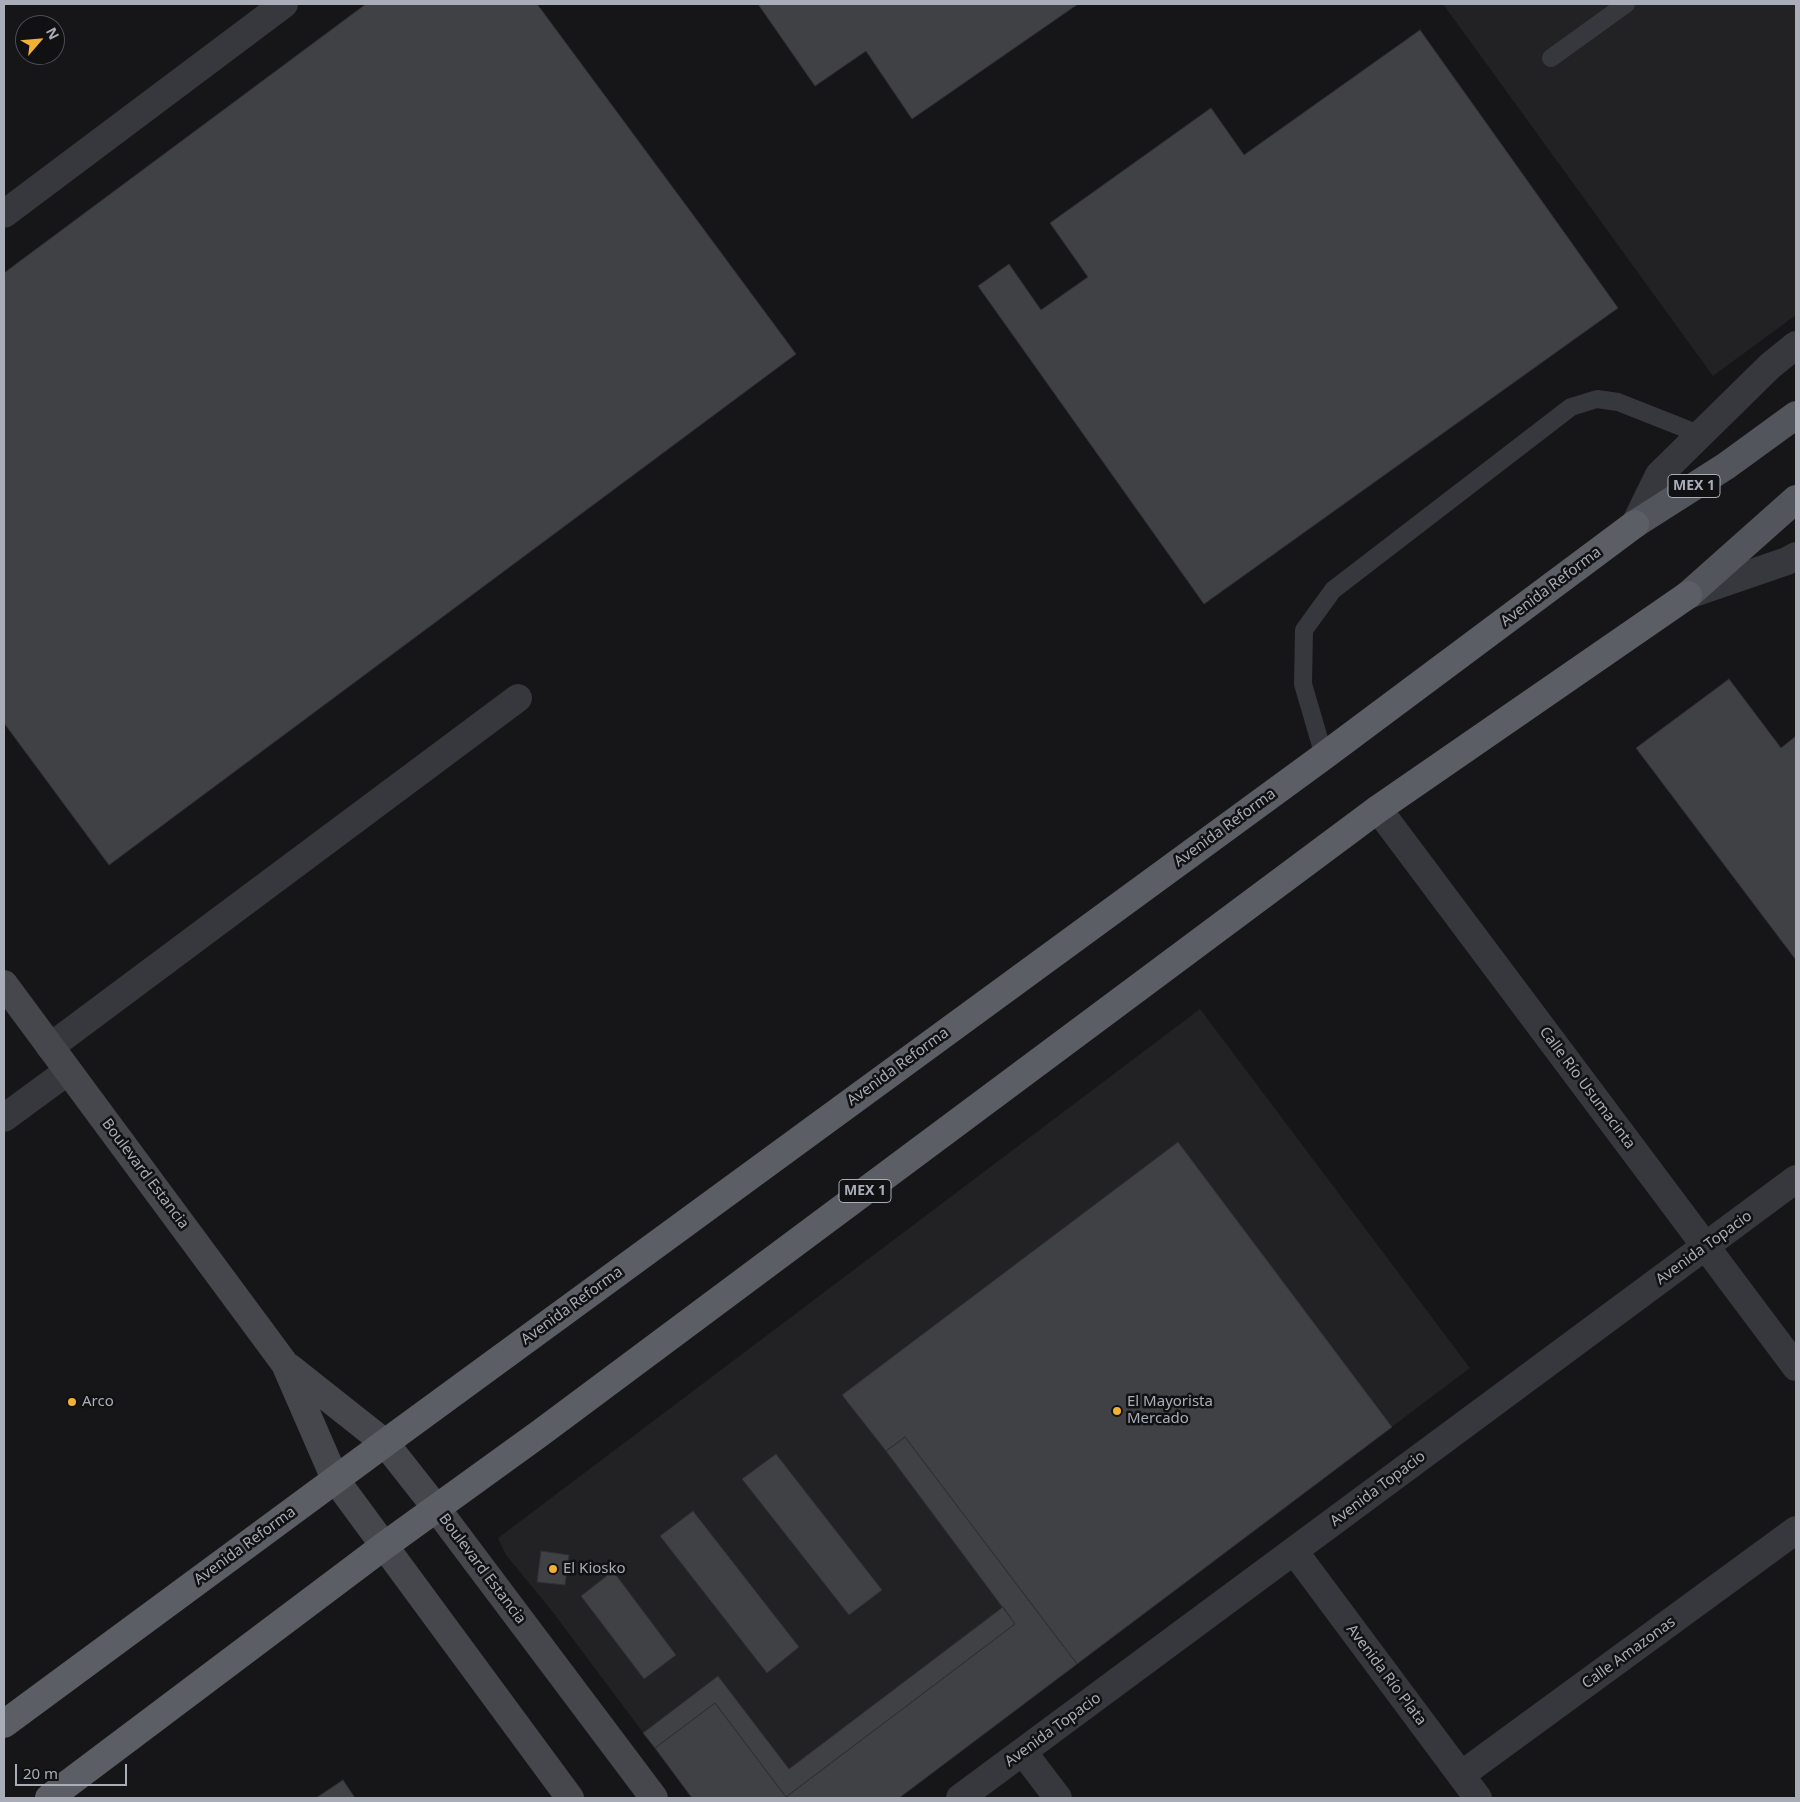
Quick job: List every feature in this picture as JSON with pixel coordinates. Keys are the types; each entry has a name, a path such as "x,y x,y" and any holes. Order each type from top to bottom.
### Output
{"highway":[{"name":"Avenida Reforma","path":"4,1724 335,1479 1324,756 1635,524"},
{"name":"MEX 1","path":"49,1798 384,1546 437,1509 1378,809 1688,595"}],"main road":[{"name":"Avenida Reforma","path":"1635,524 1753,446 1796,415"},
{"name":"MEX 1","path":"1688,595 1794,501"},
{"name":"Boulevard Estancia","path":"4,984 286,1364 335,1479 570,1798"},
{"name":"Boulevard Estancia","path":"286,1364 385,1443 437,1509 654,1798"}],"street":[{"path":"4,214 284,4"},
{"path":"1635,524 1659,475 1770,366 1796,345"},
{"path":"1688,595 1788,561 1796,556"},
{"path":"50,1047 518,698"},
{"name":"Calle Río Usumacinta","path":"1378,809 1796,1367"},
{"path":"4,1118 68,1071"},
{"name":"Avenida Topacio","path":"960,1798 1796,1179"},
{"name":"Calle Amazonas","path":"1461,1775 1796,1530"},
{"name":"Avenida Río Plata","path":"1294,1551 1478,1798"},
{"path":"1023,1752 1058,1798"}],"lane":[{"path":"1551,58 1626,4"},
{"path":"1324,756 1302,684 1304,630 1333,590 1571,407 1597,399 1618,402 1699,434"}],"shaded area":[{"path":"1443,4 1796,4 1796,315 1713,376"},
{"path":"1200,1009 1470,1368 899,1798 692,1798 552,1611 506,1555 498,1538"}],"building":[{"path":"366,4 537,4 796,354 109,865 4,723 4,273"},
{"path":"758,4 1078,4 912,119 866,51 815,86"},
{"path":"1420,30 1618,308 1204,604 978,286 1009,264 1041,310 1088,277 1050,223 1211,108 1244,155"},
{"path":"1729,679 1781,748 1796,736 1796,960 1636,748"},
{"name":"El Mayorista Mercado","path":"1178,1142 1392,1427 1077,1664 905,1437 886,1451 842,1395"},
{"path":"905,1437 1077,1664 899,1798 692,1798 655,1748 715,1703 786,1797 1015,1624 886,1451"},
{"path":"776,1454 882,1590 849,1615 742,1479"},
{"path":"693,1511 799,1647 767,1673 660,1536"},
{"name":"El Kiosko","path":"541,1551 569,1555 565,1585 537,1582"},
{"path":"613,1571 676,1655 644,1679 581,1596"},
{"path":"1003,1607 1015,1624 786,1797 715,1703 655,1748 643,1733 718,1676 789,1769"},
{"path":"343,1780 355,1798 316,1798"}],"place":[{"name":"Arco","path":"72,1402"},
{"name":"El Mayorista Mercado","path":"1117,1411"},
{"name":"El Kiosko","path":"553,1569"}]}
